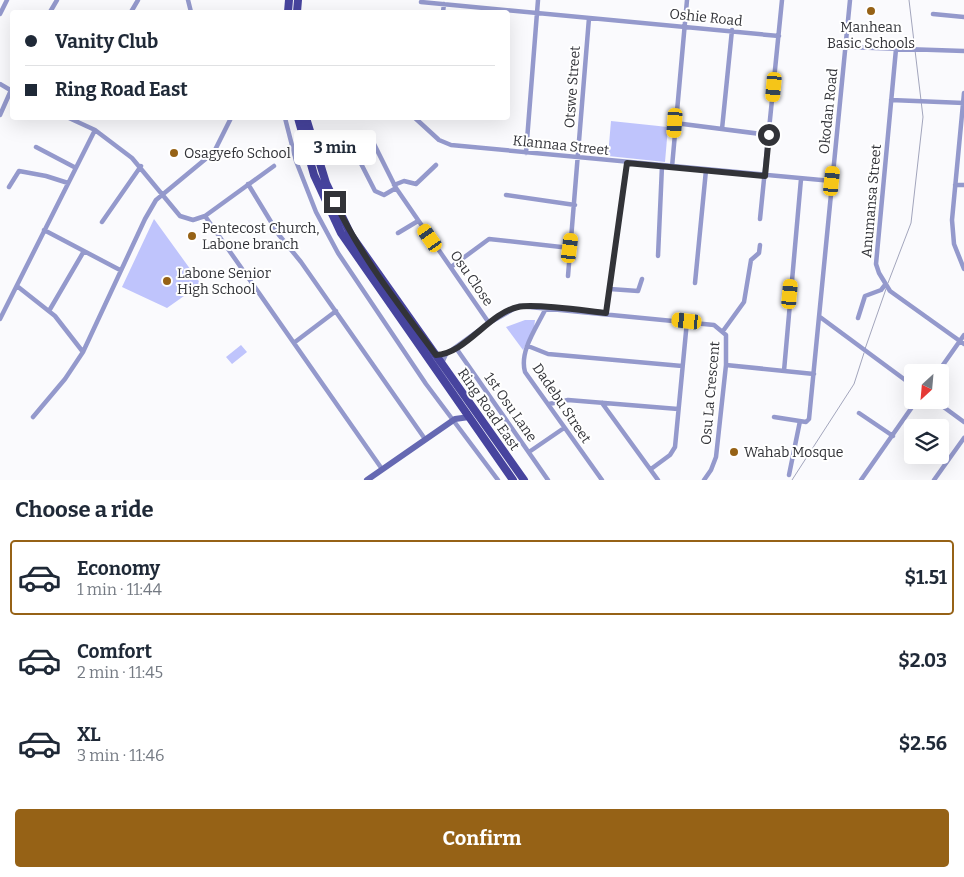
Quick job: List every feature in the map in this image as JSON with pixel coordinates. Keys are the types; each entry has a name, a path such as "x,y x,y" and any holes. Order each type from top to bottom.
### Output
{"main road":[{"name":"Ring Road East","path":"299,120 314,162 351,235 524,480"},
{"name":"Ring Road East","path":"306,120 314,162 324,200 345,241 513,480"}],"street":[{"path":"0,14 7,0"},
{"path":"526,152 538,0"},
{"path":"672,167 687,0"},
{"path":"760,219 782,0"},
{"name":"Okodan Road","path":"800,421 806,422 809,419 850,0"},
{"name":"Oshie Road","path":"421,2 464,3 485,10"},
{"path":"443,10 444,4"},
{"name":"Oshie Road","path":"510,11 732,30 779,36"},
{"path":"933,14 964,17"},
{"name":"Otswe Street","path":"568,276 589,18"},
{"path":"722,129 732,30"},
{"path":"845,47 964,51"},
{"name":"Anumansa Street","path":"896,49 876,264 885,286 890,291 962,343"},
{"path":"964,93 952,220 952,236 958,257 964,269"},
{"path":"0,115 10,94"},
{"path":"891,100 964,103"},
{"path":"78,120 95,130 141,166 180,216 192,220 205,216 274,166"},
{"path":"33,416 65,379 83,352 120,270 150,210 162,194 214,152 230,120"},
{"path":"286,120 300,170 316,212 338,254 498,480"},
{"name":"Klannaa Street","path":"417,120 439,140 451,145 832,181"},
{"path":"675,123 769,135"},
{"path":"0,319 95,130"},
{"name":"Osu Close","path":"374,144 395,186 489,323"},
{"path":"352,146 375,191 384,195 404,181 416,184 436,165"},
{"path":"36,148 76,168"},
{"path":"606,313 627,163"},
{"path":"102,222 141,166"},
{"path":"658,256 662,166"},
{"path":"695,283 706,170"},
{"path":"9,187 19,171 50,177 68,183"},
{"path":"784,371 801,179"},
{"path":"248,184 278,235 301,262 425,439"},
{"path":"955,185 964,185"},
{"path":"506,195 575,204"},
{"path":"205,216 295,342 382,469"},
{"path":"398,233 418,221"},
{"path":"44,230 120,270"},
{"path":"451,267 489,239 570,248"},
{"path":"723,330 744,302 751,260 759,253 760,246"},
{"path":"49,311 84,251"},
{"path":"610,289 638,292 642,279"},
{"path":"17,286 49,311 83,352"},
{"path":"858,318 865,296 881,290 885,286"},
{"name":"Osu La Crescent","path":"436,355 446,354 489,323 516,307 606,313 714,325 723,330 728,340 716,457 711,470 704,480"},
{"name":"Dadebu Street","path":"546,308 522,362 526,372 602,480"},
{"path":"295,342 336,311"},
{"path":"820,317 904,378"},
{"path":"651,469 673,451 687,321"},
{"path":"945,364 962,343 964,335"},
{"path":"528,346 548,354 682,366"},
{"name":"1st Osu Lane","path":"456,348 548,480"},
{"path":"442,363 446,354"},
{"path":"726,365 814,374"},
{"path":"549,404 568,400 678,409"},
{"path":"454,420 459,409 457,401"},
{"path":"602,404 658,480"},
{"path":"861,480 912,409"},
{"path":"946,409 964,422"},
{"path":"859,413 892,436"},
{"path":"774,417 800,421 788,475"},
{"path":"367,480 454,420 469,418"},
{"path":"530,452 564,428"},
{"path":"934,480 964,438"}],"shaded area":[{"path":"611,121 668,127 665,162 608,156"},
{"path":"154,219 201,284 167,308 122,287"},
{"path":"525,320 535,320 534,328 523,350 506,327"},
{"path":"241,345 247,352 232,364 226,357"}],"waterway":[{"path":"888,283 911,223 923,117 909,0"},
{"path":"865,349 886,289"},
{"path":"792,480 854,384 864,353"}],"place":[{"name":"Manhean Basic Schools","path":"871,11"},
{"name":"Osagyefo School","path":"174,153"},
{"name":"Pentecost Church, Labone branch","path":"192,236"},
{"name":"Labone Senior High School","path":"167,281"},
{"name":"Wahab Mosque","path":"734,452"}],"route":[{"path":"335,202 351,235 436,355 446,354 489,323 519,306 606,313 627,163 765,176 769,135"}]}
